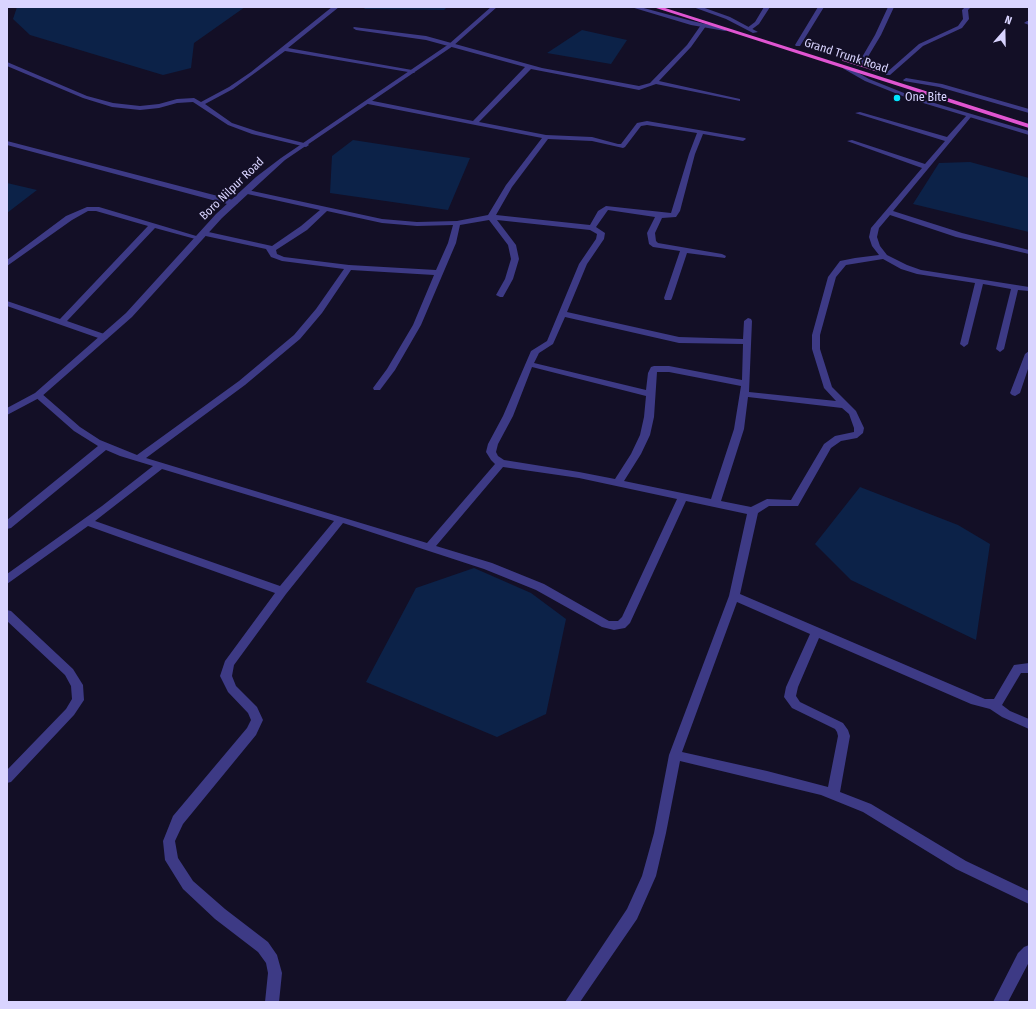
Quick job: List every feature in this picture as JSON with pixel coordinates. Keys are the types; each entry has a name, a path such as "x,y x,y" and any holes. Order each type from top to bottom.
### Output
{"highway":[{"name":"Grand Trunk Road","path":"656,7 1029,126"},
{"name":"Grand Trunk Road","path":"676,7 1029,118"}],"street":[{"path":"201,104 231,88 284,49 336,7"},
{"name":"Boro Nilpur Road","path":"7,412 38,395 129,315 201,236 246,191 283,159 306,145 451,45 494,7"},
{"path":"634,7 703,26 725,29"},
{"path":"696,7 728,18 752,30 767,7"},
{"path":"798,45 821,7"},
{"path":"861,64 891,7"},
{"path":"888,74 920,45 960,27 966,19 965,10 968,7"},
{"path":"356,28 410,35 529,67 580,78 639,88 647,87 655,82 688,46 703,26"},
{"path":"284,49 412,72"},
{"path":"7,64 85,97 112,105 140,108 159,106 186,99 201,104 230,124 254,133 306,145"},
{"path":"474,123 529,67"},
{"path":"846,68 884,88 969,116 1029,133"},
{"path":"906,80 940,85 1029,111"},
{"path":"655,82 738,100"},
{"path":"368,102 546,137 592,139 618,146 623,146 642,123 743,139"},
{"path":"858,114 949,140"},
{"path":"969,116 888,212 876,228 873,238 876,246 884,257 904,267 920,272 1029,289"},
{"path":"592,228 601,213 606,208 660,215 673,215 676,212 686,173 701,132"},
{"path":"491,217 509,187 546,137"},
{"path":"850,141 927,167"},
{"path":"7,143 234,203"},
{"path":"246,191 382,221 417,224 457,223 491,217 592,228 601,234 600,239 583,264 552,341 535,351 491,452 494,458 501,463 618,483 753,511 767,502 794,504 827,446 838,438 854,436 858,433 859,428 853,414 828,388 816,349 816,335 832,277 837,269 843,263 855,260 884,257"},
{"path":"7,264 69,218 87,209 96,209 153,225 201,236 264,246 272,249"},
{"path":"272,249 304,228 325,209"},
{"path":"888,212 959,235 1029,252"},
{"path":"660,215 654,224 651,233 652,242 656,245 722,256"},
{"path":"491,217 512,245 515,259 509,279 500,295"},
{"path":"377,388 408,342 452,243 457,223"},
{"path":"62,322 153,225"},
{"path":"272,249 274,255 282,259 349,267 438,273"},
{"path":"668,298 684,250"},
{"path":"138,459 242,383 297,337 320,312 349,267"},
{"path":"964,344 980,281"},
{"path":"1000,350 1015,287"},
{"path":"7,303 104,337"},
{"path":"562,314 608,322 679,340 747,342"},
{"path":"715,504 739,429 745,389 748,321"},
{"path":"1015,392 1029,354"},
{"path":"529,364 651,394"},
{"path":"618,483 636,454 645,435 649,417 652,373 654,369 660,368 745,389 845,405"},
{"path":"38,395 77,429 105,446 159,466 341,519 488,566 540,587 606,624 614,626 621,625 626,620 683,496"},
{"path":"7,525 105,446"},
{"path":"429,547 501,463"},
{"path":"7,580 87,522 159,466"},
{"path":"572,1002 632,914 649,876 660,833 675,755 734,596 753,511"},
{"path":"272,1002 275,973 272,960 263,947 220,914 188,885 172,860 169,841 178,820 252,730 257,720 253,710 232,689 226,676 229,664 282,591 341,519"},
{"path":"87,522 282,591"},
{"path":"734,596 975,701 993,705 1006,714 1029,724"},
{"path":"7,614 69,672 77,685 78,700 70,712 7,778"},
{"path":"816,632 792,687 790,697 796,705 839,726 842,730 844,736 833,795"},
{"path":"993,705 998,702 1018,668 1029,668"},
{"path":"675,755 767,776 833,795 867,808 961,865 1029,898"},
{"path":"1000,1002 1023,958 1029,952"}],"water":[{"path":"17,7 245,7 194,43 191,68 163,75 30,35 13,19"},
{"path":"363,7 447,7 444,10 365,9"},
{"path":"582,30 627,40 611,64 547,53"},
{"path":"353,140 470,158 448,210 330,193 332,156"},
{"path":"970,162 1029,178 1029,232 913,204 939,163"},
{"path":"7,183 37,190 7,213"},
{"path":"860,487 958,525 990,544 976,640 851,580 815,544"},
{"path":"474,568 531,593 566,619 546,714 497,737 366,682 416,588"}],"place":[{"name":"One Bite","path":"897,98"}]}
